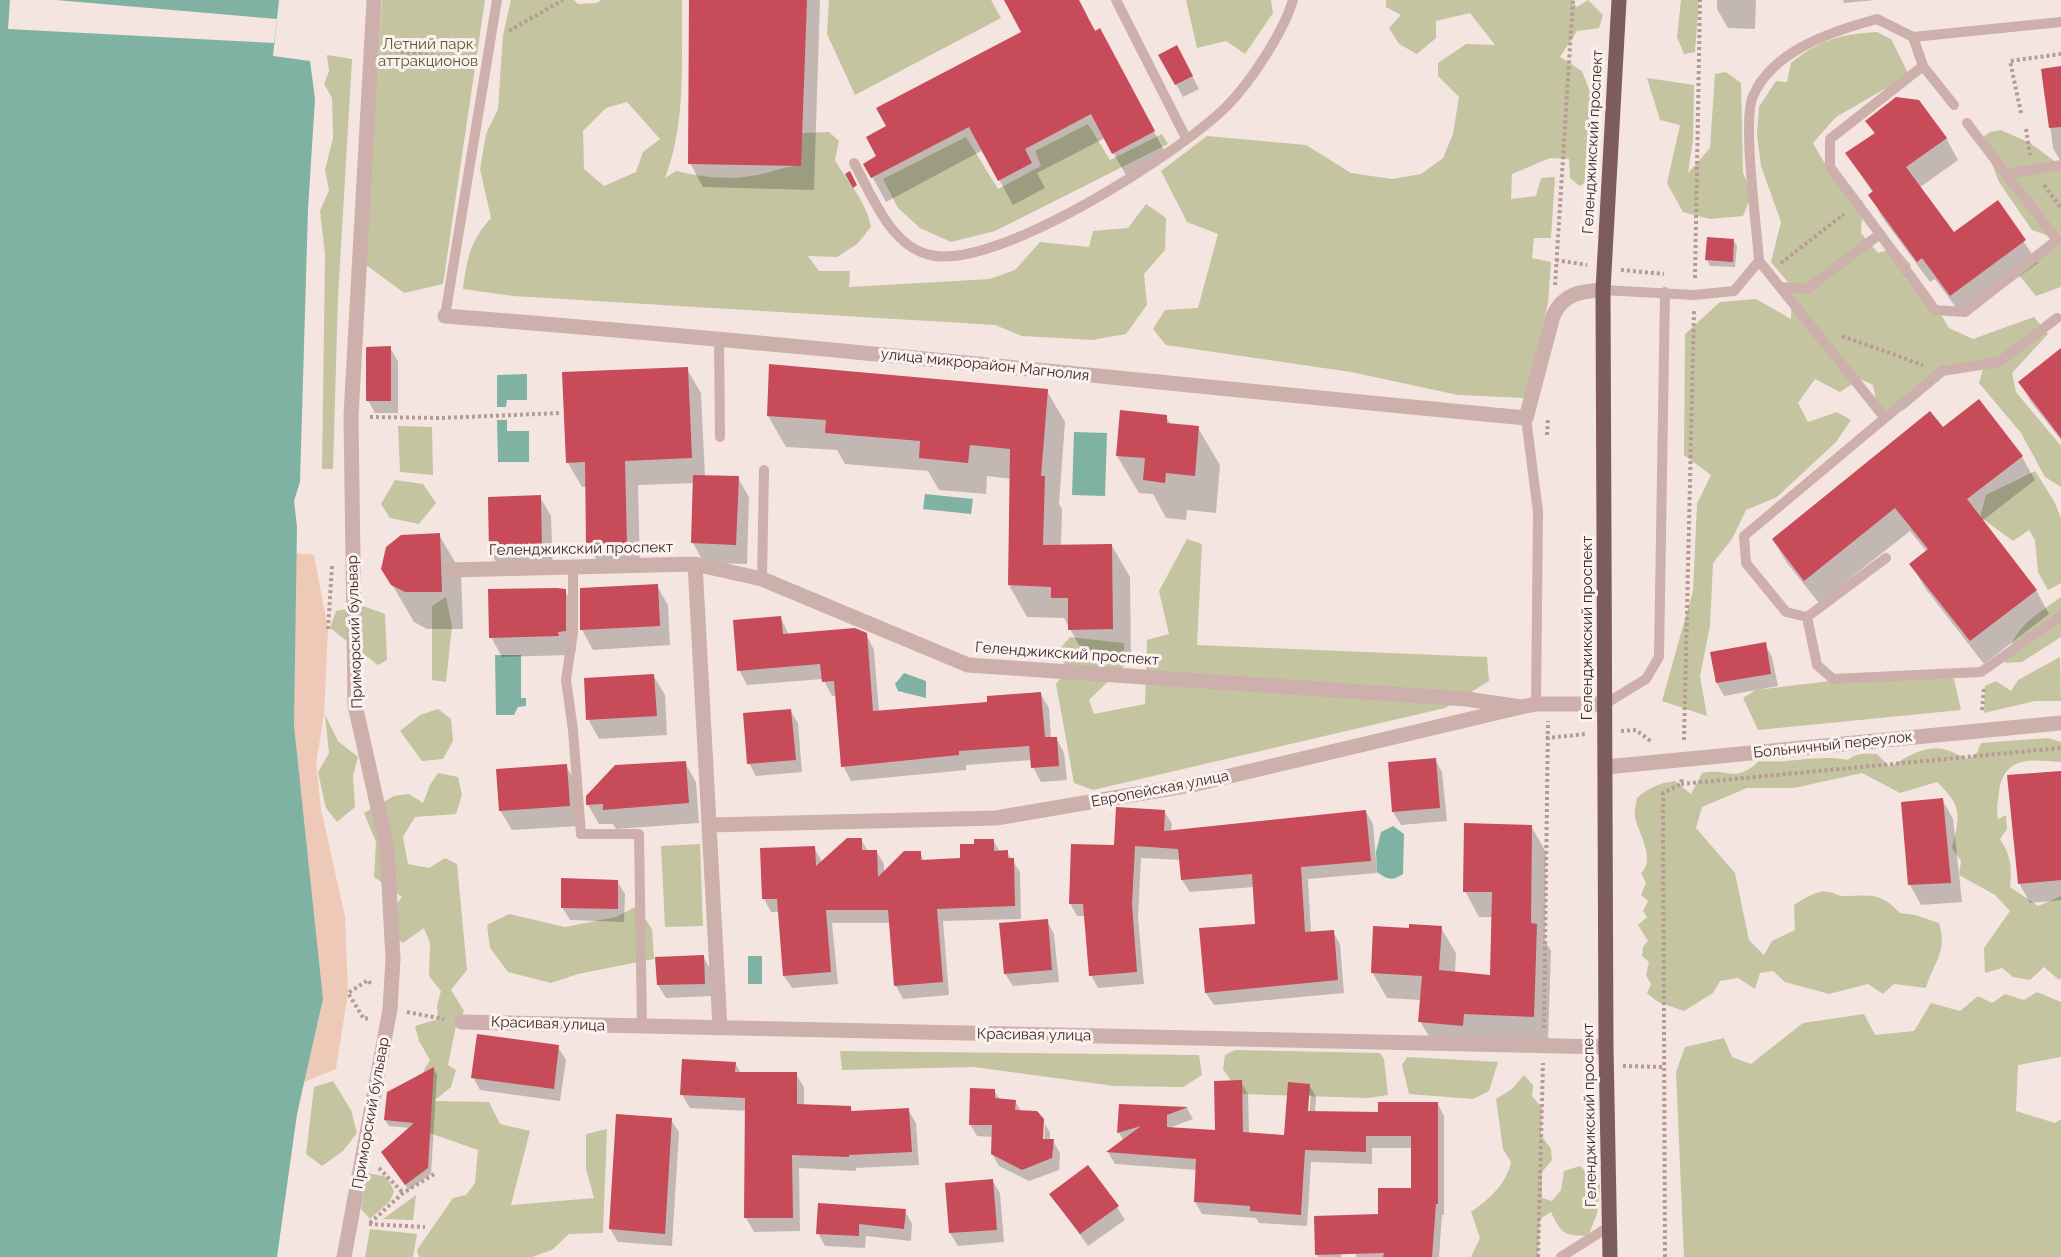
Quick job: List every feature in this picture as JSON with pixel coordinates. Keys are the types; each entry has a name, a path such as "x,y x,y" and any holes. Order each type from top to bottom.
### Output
{"main road":[{"name":"Геленджикский проспект","path":"1610,1257 1606,1047 1603,290 1619,0"}],"street":[{"name":"Приморский бульвар","path":"344,1257 390,1009 393,959 387,848 355,705 351,416 374,0"},
{"path":"1526,418 1553,316 1559,303 1577,294 1603,290"},
{"name":"улица микрорайон Магнолия","path":"445,316 719,337 1526,418"},
{"path":"695,564 720,1028"},
{"name":"Геленджикский проспект","path":"450,570 695,564 762,579 968,665 1466,699 1521,707"},
{"name":"Европейская улица","path":"709,825 996,818 1196,784 1536,704 1605,704"},
{"name":"Больничный переулок","path":"1606,767 2061,723"},
{"name":"Красивая улица","path":"462,1022 1606,1047"}],"lane":[{"path":"445,316 497,0"},
{"path":"1116,0 1186,138"},
{"path":"854,163 891,228 907,243 929,255 962,256 1026,234 1096,198 1142,170 1225,108 1245,85 1278,32 1293,0"},
{"path":"1885,418 1759,261 1749,112 1752,97 1761,82 1785,58 1808,43 1836,30 1877,19 1913,37 2061,22"},
{"path":"1913,37 1923,66 1954,105"},
{"path":"1923,66 1830,140 1830,167 1935,310 1965,312 2057,240 1967,123"},
{"path":"2006,174 2061,165"},
{"path":"1780,287 1807,289 1880,234"},
{"path":"1603,290 1694,295 1734,291 1759,261"},
{"path":"1605,704 1646,680 1659,657 1665,292"},
{"path":"1807,617 1786,612 1746,563 1744,536 1942,371 1999,362 2060,319"},
{"path":"719,337 720,437"},
{"path":"1526,418 1538,512 1536,704"},
{"path":"762,579 764,470"},
{"path":"1807,617 1886,558"},
{"path":"573,567 573,632 566,680 573,730 581,834 639,834 642,1027"},
{"path":"1807,617 1817,665 1833,679 1982,672 2061,616"},
{"path":"1561,1257 1610,1226"}],"path":[{"path":"491,42 563,0"},
{"path":"1681,784 1684,760 1700,0"},
{"path":"371,47 488,63"},
{"path":"2021,113 2010,61 2061,54"},
{"path":"1768,273 1857,204"},
{"path":"1810,325 1942,371"},
{"path":"351,416 442,418 559,413"},
{"path":"1982,672 1985,693 1982,710"},
{"path":"1636,730 1651,742 1662,741"},
{"path":"1673,740 1684,739"},
{"path":"1665,1257 1663,793 1681,784 2061,748"},
{"path":"390,1009 368,980 348,993 364,1019 390,1009 462,1022"},
{"path":"364,1152 403,1193"},
{"path":"369,1224 403,1193 436,1173"},
{"path":"354,1205 369,1224 425,1227"}],"green space":[{"name":"Летний парк аттракционов","path":"382,0 485,0 443,284 404,293 365,264"},
{"path":"511,0 574,0 578,4 597,3 601,0 682,0 680,112 677,135 665,178 676,171 732,178 800,166 801,133 829,132 839,141 835,160 861,200 871,227 857,244 837,257 808,256 819,271 850,271 849,287 990,279 1015,270 1040,242 1089,247 1093,231 1128,228 1146,204 1166,218 1165,250 1144,274 1147,305 1126,334 1092,340 1022,336 995,325 513,296 463,289 466,268 474,243 491,218 480,169 486,134 498,109 503,35","holes":["627,102 660,139 643,152 636,172 604,186 584,169 583,131 606,108"]},
{"path":"829,0 991,0 1001,18 855,95 827,34"},
{"path":"1186,0 1271,0 1273,13 1245,54 1226,41 1197,48"},
{"path":"1386,0 1571,0 1577,7 1588,0 1603,15 1599,28 1577,31 1560,57 1582,71 1598,113 1592,179 1580,186 1570,178 1569,159 1550,158 1512,174 1511,199 1536,196 1541,178 1555,177 1551,238 1534,238 1532,258 1551,262 1548,303 1526,398 1458,395 1351,372 1166,345 1153,329 1165,310 1198,308 1218,234 1187,222 1161,171 1207,136 1306,145 1351,173 1392,179 1421,174 1443,158 1453,134 1459,97 1438,76 1438,63 1466,44 1495,45 1470,13 1436,21 1436,38 1417,54 1399,44 1389,28 1401,15 1386,7"},
{"path":"1681,0 1699,0 1695,52 1684,54 1677,37"},
{"path":"1877,32 1891,39 1909,75 1836,117 1813,143 1834,176 1863,201 1861,233 1878,253 1896,248 1911,265 1905,279 1927,291 1949,328 1973,339 2034,317 2048,334 2012,373 2016,392 2061,446 2061,487 2045,477 2021,433 1979,383 1985,362 1956,366 1904,410 1883,412 1876,400 1873,385 1860,379 1840,392 1815,379 1798,403 1808,422 1837,412 1851,420 1836,442 1777,497 1746,510 1732,539 1713,563 1710,626 1700,676 1707,716 1662,701 1693,591 1697,504 1711,475 1684,455 1685,334 1720,302 1756,299 1791,319 1792,287 1771,262 1781,222 1761,166 1757,135 1759,107 1776,81 1787,82 1791,63 1801,55 1831,40 1852,34"},
{"path":"327,55 352,59 338,297 333,469 322,469 325,254 320,211 329,190 325,170 333,138 332,98 324,84 329,71"},
{"path":"1726,72 1741,83 1743,173 1752,193 1743,216 1710,219 1683,212 1667,183 1680,125 1660,120 1647,78 1694,85 1693,140 1688,173 1710,148 1715,74"},
{"path":"1088,124 1110,160 1162,134 1168,144 995,231 951,242 920,228 898,208 883,179 966,137 998,189 1041,166 1035,151"},
{"path":"2001,130 2030,143 2061,166 2061,287 2036,296 2019,275 2052,237 2032,230 1999,182 1982,138 1990,132"},
{"path":"398,426 432,427 433,475 400,472"},
{"path":"2035,471 2054,501 2061,518 2061,583 2048,590 2038,572 2035,540 2029,530 2013,541 1980,517 1986,495"},
{"path":"395,480 423,484 436,503 419,524 390,518 381,504"},
{"path":"1187,539 1202,544 1197,645 1487,657 1489,681 1445,708 1093,790 1074,783 1056,684 1067,670 1058,651 1070,637 1124,643 1125,665 1089,700 1094,714 1145,704 1147,640 1169,634 1159,591"},
{"path":"446,597 452,626 446,682 432,680 432,606"},
{"path":"2061,597 2061,637 2022,662 2005,663 2019,631"},
{"path":"363,606 385,614 387,660 378,665 330,628 336,611"},
{"path":"2060,657 2061,701 2035,701 1984,713 1985,686 1996,681 2011,691 2018,680"},
{"path":"1921,670 1954,679 1961,710 1758,730 1743,698 1756,690"},
{"path":"438,709 451,719 453,741 443,759 422,761 400,731 420,715"},
{"path":"325,715 338,741 358,757 353,776 355,807 337,822 326,808 318,772 329,753"},
{"path":"2048,738 2061,742 2061,762 2030,761 2013,765 2002,779 1997,812 1998,819 2006,815 2007,829 2000,839 2010,862 2010,887 2038,906 2061,896 2061,978 2059,980 2044,967 2030,980 2013,977 2002,968 1985,973 1984,948 2010,911 1995,895 1959,875 1961,861 1952,848 1958,819 1951,798 1937,782 1900,793 1862,773 1794,788 1747,788 1702,807 1696,828 1735,873 1749,940 1764,955 1772,941 1795,930 1794,905 1806,897 1825,891 1841,896 1874,896 1886,901 1900,913 1939,923 1941,949 1926,988 1894,984 1883,994 1868,984 1829,994 1785,982 1773,971 1760,973 1755,989 1738,978 1720,981 1713,993 1684,1011 1658,1002 1647,993 1651,984 1646,975 1649,962 1642,956 1643,947 1648,941 1638,925 1647,917 1643,911 1648,901 1641,895 1646,883 1641,873 1645,868 1647,854 1635,815 1637,798 1645,791 1675,781 1691,794 1702,773 1737,774 1759,761 1826,758 1848,760 1858,755 1877,754 1890,767 1915,753 1928,749 1946,750 1969,759 1977,753 1981,743"},
{"path":"438,773 458,777 462,795 456,814 415,817 403,837 408,864 429,868 445,858 457,864 467,970 451,990 464,1011 456,1026 448,1065 456,1070 451,1087 434,1101 489,1102 500,1124 530,1131 511,1205 594,1198 586,1169 586,1134 607,1129 603,1233 569,1234 552,1250 532,1257 419,1257 417,1250 453,1198 466,1195 475,1183 478,1150 412,1127 416,1092 421,1076 430,1060 419,1041 415,1026 438,1019 437,1006 441,991 429,976 430,943 424,928 403,943 390,934 386,917 402,897 374,877 376,842 364,813 394,796 409,794 423,803"},
{"path":"700,844 703,926 665,927 661,846"},
{"path":"637,906 652,929 654,959 578,974 551,983 508,972 490,948 487,925 509,914 565,927 616,917"},
{"path":"2037,992 2061,1002 2061,1057 2018,1065 2016,1111 2055,1123 2061,1119 2061,1257 1684,1257 1676,1072 1685,1047 1724,1038 1732,1057 1751,1064 1803,1023 1864,1014 1875,1035 1914,1031 1931,1003 1960,1011 1978,996 1992,1003 2005,994 2024,1000"},
{"path":"1235,1050 1380,1053 1384,1059 1388,1095 1368,1098 1240,1094 1223,1069 1225,1055"},
{"path":"840,1051 1199,1055 1202,1075 1183,1087 1114,1086 974,1067 842,1070"},
{"path":"1407,1057 1498,1062 1489,1091 1473,1099 1409,1094 1402,1065"},
{"path":"1524,1075 1533,1085 1532,1096 1542,1108 1541,1135 1551,1149 1552,1160 1542,1172 1542,1198 1552,1201 1561,1190 1564,1171 1580,1166 1600,1185 1597,1214 1588,1236 1565,1232 1551,1212 1540,1219 1538,1257 1471,1257 1480,1238 1471,1212 1490,1197 1501,1184 1511,1162 1503,1149 1496,1099 1512,1089"},
{"path":"333,1081 351,1110 357,1133 343,1151 322,1166 306,1154 314,1087"},
{"path":"367,1173 387,1177 394,1191 390,1201 370,1219 361,1209"},
{"path":"416,1195 413,1220 383,1219"},
{"path":"370,1229 417,1234 413,1257 365,1257"}],"sand":[{"path":"296,553 314,555 328,629 324,715 316,763 321,809 345,917 348,993 336,1069 304,1082 323,999 294,725"}],"shaded area":[{"path":"0,0 279,0 273,56 310,61 315,99 308,209 300,482 294,501 297,527 294,725 323,999 297,1114 277,1257 0,1257"},
{"path":"527,374 527,400 507,400 506,407 497,407 497,375"},
{"path":"497,420 507,420 507,431 529,431 529,462 498,462"},
{"path":"1074,432 1107,433 1105,496 1072,495"},
{"path":"925,494 973,499 971,514 923,509"},
{"path":"495,655 521,655 521,698 526,698 526,706 518,707 514,715 496,715"},
{"path":"904,673 926,681 926,698 898,691 895,684"},
{"path":"1393,826 1404,834 1403,874 1390,879 1377,872 1376,852 1381,832"},
{"path":"748,956 762,956 762,984 748,984"}],"pier":[{"path":"10,0 56,0 277,19 274,43 8,29"}],"building":[{"path":"689,0 807,0 801,166 688,164"},
{"path":"1004,0 1079,0 1095,31 1100,28 1155,131 1112,154 1091,114 1025,149 1032,163 998,181 969,127 871,178 863,164 876,156 866,137 886,126 876,108 1021,32"},
{"path":"1177,45 1193,76 1175,85 1158,55"},
{"path":"2061,66 2061,127 2049,128 2041,69"},
{"path":"1896,97 1919,100 1947,138 1906,167 1954,232 1998,200 2026,240 1950,296 1922,258 1917,262 1868,195 1873,191 1845,153 1875,133 1865,121"},
{"path":"850,171 857,185 853,188 845,174"},
{"path":"1707,237 1734,239 1733,262 1705,260"},
{"path":"391,346 391,401 366,401 366,347"},
{"path":"2061,348 2061,438 2018,382"},
{"path":"769,364 1048,389 1041,476 1045,476 1043,545 1112,544 1113,629 1068,630 1068,598 1051,598 1051,587 1008,585 1010,449 970,445 968,463 919,458 920,441 825,433 826,420 767,416"},
{"path":"688,367 692,458 625,461 627,544 586,545 585,462 566,463 562,372"},
{"path":"1979,399 2023,456 1967,499 2037,590 1970,641 1909,564 1928,549 1895,508 1804,581 1772,539 1930,411 1943,427"},
{"path":"1120,410 1167,415 1167,423 1199,426 1195,476 1166,473 1165,483 1143,480 1145,458 1116,456"},
{"path":"693,475 739,476 736,545 691,543"},
{"path":"541,495 542,552 489,553 488,497"},
{"path":"440,533 442,592 405,592 391,585 381,569 386,547 401,535"},
{"path":"658,584 660,626 580,630 580,588"},
{"path":"488,589 566,589 566,631 558,632 559,636 489,638"},
{"path":"781,616 783,634 855,628 867,633 873,711 987,702 987,696 1041,692 1045,737 1057,737 1059,766 1031,768 1029,746 959,751 959,755 841,767 834,681 822,682 820,664 737,671 733,620"},
{"path":"1766,642 1771,674 1716,683 1710,652"},
{"path":"654,674 657,716 586,720 584,678"},
{"path":"791,709 796,760 747,764 743,713"},
{"path":"1436,758 1440,808 1392,812 1388,762"},
{"path":"686,761 689,803 603,810 603,804 586,805 586,796 615,765"},
{"path":"567,764 570,806 499,811 496,769"},
{"path":"2061,771 2061,880 2018,884 2007,775"},
{"path":"1943,798 1951,883 1908,885 1901,802"},
{"path":"1116,807 1165,810 1164,831 1366,810 1371,861 1301,867 1305,932 1334,930 1338,980 1205,993 1199,928 1255,924 1252,874 1181,880 1178,849 1135,846 1132,904 1137,972 1089,976 1083,904 1069,904 1071,844 1114,845"},
{"path":"1464,823 1532,825 1531,923 1537,924 1534,1017 1464,1014 1463,1026 1418,1022 1422,976 1371,973 1373,926 1409,928 1409,924 1442,926 1439,970 1490,975 1492,892 1463,892"},
{"path":"847,838 862,838 862,850 877,850 878,877 904,851 921,851 921,860 960,858 960,844 974,844 974,839 994,839 994,851 1008,850 1008,858 1014,858 1015,906 937,909 943,982 894,986 888,910 826,910 831,972 783,976 777,899 762,899 760,848 815,846 816,866"},
{"path":"561,878 618,880 618,909 561,908"},
{"path":"1048,919 1052,970 1004,974 999,923"},
{"path":"704,955 705,984 657,985 655,957"},
{"path":"477,1034 559,1045 554,1089 471,1078"},
{"path":"682,1059 736,1062 735,1072 797,1072 797,1104 851,1106 851,1111 909,1108 912,1152 849,1155 849,1157 792,1155 793,1218 744,1218 745,1098 680,1095"},
{"path":"434,1067 428,1168 405,1185 381,1152 414,1123 384,1120 387,1092"},
{"path":"1242,1080 1243,1132 1284,1135 1288,1082 1310,1084 1308,1111 1378,1112 1378,1102 1438,1102 1438,1204 1436,1204 1432,1257 1383,1257 1384,1253 1315,1255 1314,1216 1378,1214 1378,1188 1411,1188 1411,1136 1366,1136 1366,1152 1305,1150 1301,1215 1250,1211 1250,1206 1194,1202 1196,1159 1106,1152 1141,1126 1117,1133 1119,1104 1188,1107 1167,1115 1167,1127 1215,1130 1214,1081"},
{"path":"970,1088 995,1089 995,1098 1016,1100 1015,1110 1037,1111 1044,1119 1043,1139 1054,1139 1052,1158 1022,1170 991,1154 992,1125 969,1125"},
{"path":"616,1114 672,1118 665,1234 609,1229"},
{"path":"1088,1165 1119,1206 1080,1234 1049,1194"},
{"path":"993,1179 997,1230 949,1233 945,1183"},
{"path":"818,1203 906,1209 904,1229 859,1224 859,1236 816,1234"}]}
